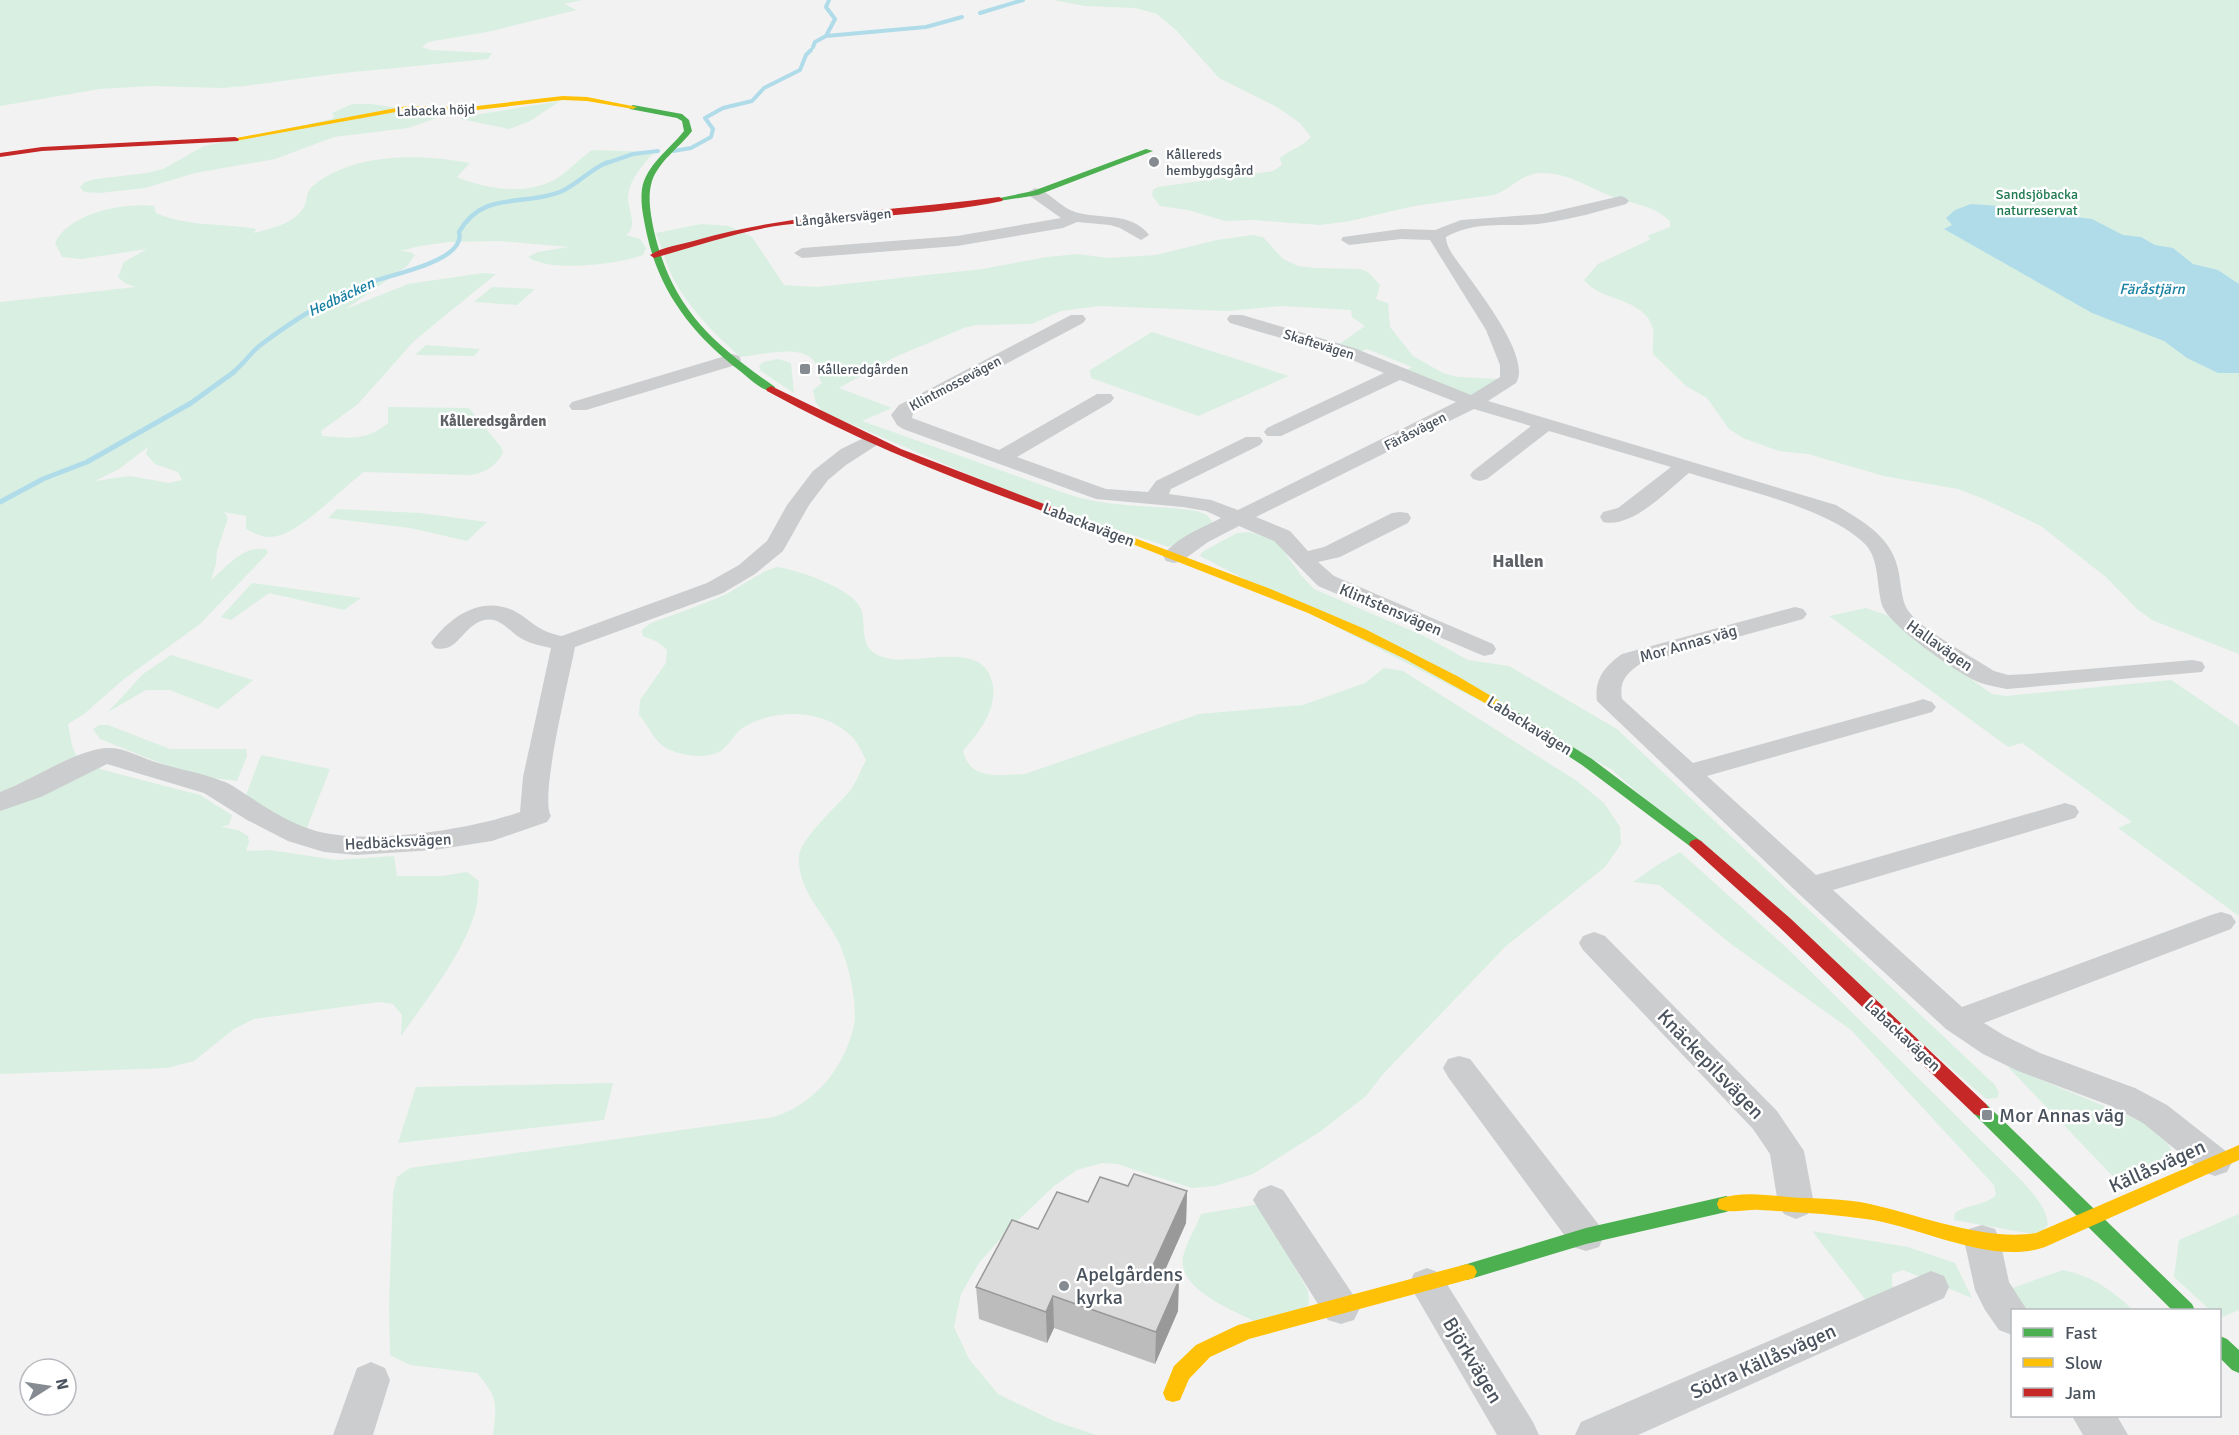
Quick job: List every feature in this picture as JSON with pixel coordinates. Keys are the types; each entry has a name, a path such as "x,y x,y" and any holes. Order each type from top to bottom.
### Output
{"street":[{"name":"Labacka höjd","path":"0,155 42,149 242,139 407,108 468,109 554,98 587,99 671,113 679,116 687,124 688,131 659,163 646,183 645,202 654,255"},
{"name":"Långåkersvägen","path":"654,255 734,232 782,223 938,208 1035,193 1149,151"},
{"path":"1035,193 1057,209 1074,217 1122,223 1134,228 1140,235"},
{"path":"1349,240 1401,234 1438,235 1450,228 1462,225 1544,219 1621,201"},
{"path":"802,253 969,239 1063,223 1074,217"},
{"name":"Färåsvägen","path":"1174,556 1200,537 1472,402 1509,380 1511,364 1492,325 1444,254 1438,242 1438,235"},
{"name":"Labackavägen","path":"654,255 660,275 686,315 704,336 732,360 775,390 870,441 1174,556 1320,613 1378,639 1439,670 1499,705 1600,771 1678,829 1733,876 1987,1115 2183,1309"},
{"name":"Klintmossevägen","path":"1077,319 906,409 901,415 904,421 1103,495 1205,505 1239,518"},
{"name":"Skaftevägen","path":"1236,319 1348,352 1472,402"},
{"path":"579,406 732,360"},
{"path":"1274,432 1338,400 1400,373"},
{"path":"1000,458 1104,398"},
{"name":"Hallavägen","path":"1472,402 1811,504 1854,525 1875,542 1885,560 1894,606 1899,615 1929,641 1985,676 2007,682 2193,667"},
{"path":"1480,475 1546,424"},
{"path":"442,643 461,621 477,614 491,613 509,617 526,632 564,643 706,592 737,577 775,546 793,518 798,505 830,465 870,441"},
{"path":"1157,500 1156,497 1163,485 1253,441"},
{"path":"1611,517 1626,513 1686,465"},
{"name":"Klintstensvägen","path":"1239,518 1282,536 1326,581 1484,648"},
{"path":"1304,559 1332,552 1400,518"},
{"name":"Mor Annas väg","path":"1795,614 1631,659 1614,670 1607,690 1610,701 1957,1022 1994,1045 2029,1062 2123,1097 2155,1113 2229,1162"},
{"name":"Hedbäcksvägen","path":"0,802 31,791 93,759 107,756 119,757 144,767 214,787 257,814 298,835 324,843 356,846 434,841 507,828 537,816 533,811 536,777 564,643"},
{"path":"1688,773 1923,707"},
{"path":"1809,887 2065,812"},
{"path":"1957,1022 2221,922"},
{"name":"Knäckepilsvägen","path":"1594,943 1766,1119 1787,1151 1796,1204"},
{"path":"1459,1068 1586,1236"},
{"name":"Källåsvägen","path":"2091,1216 2229,1162"},
{"path":"1271,1200 1341,1308"},
{"path":"1173,1393 1181,1372 1203,1351 1245,1331 1341,1308 1586,1236 1718,1205 1757,1202 1867,1211 1982,1240 2022,1244 2038,1241 2091,1216"},
{"path":"1982,1240 1988,1282 2011,1316"},
{"name":"Björkvägen","path":"1427,1284 1519,1435"},
{"name":"Södra Källåsvägen","path":"1595,1435 1931,1287"},
{"path":"2221,1346 2239,1364"},
{"path":"353,1435 371,1380"},
{"path":"2093,1417 2108,1435"}],"green space":[{"path":"0,0 582,0 564,4 577,10 487,32 428,42 422,47 430,50 492,53 488,59 221,88 152,86 100,89 0,106"},
{"name":"Sandsjöbacka naturreservat","path":"1053,0 2239,0 2239,654 2152,620 2137,609 2107,578 2041,526 1984,499 1958,489 1884,476 1808,454 1779,451 1743,438 1729,429 1707,398 1686,386 1653,354 1653,329 1641,311 1601,292 1584,280 1598,264 1651,239 1647,236 1670,227 1670,221 1650,208 1616,198 1570,178 1551,173 1522,178 1494,195 1414,206 1350,221 1320,225 1253,220 1225,221 1188,210 1160,206 1152,195 1153,190 1157,187 1273,171 1282,165 1280,158 1311,137 1300,123 1277,107 1219,78 1176,30 1157,14 1135,8 1085,6"},
{"path":"560,101 530,121 509,129 461,119 462,117"},
{"path":"352,104 371,104 445,115 408,128 334,137 275,159 195,173 145,188 100,193 84,192 80,187 85,182 96,179 163,169 204,146 332,119 334,116 332,113"},
{"path":"592,150 654,152 634,178 628,196 632,227 626,235 640,239 646,248 643,255 602,264 567,266 538,262 528,257 538,252 569,247 499,241 448,242 420,246 400,251 411,252 415,255 407,266 346,309 408,284 483,273 496,274 414,341 358,404 321,431 322,436 365,436 388,423 388,407 469,408 501,447 503,453 497,462 485,471 470,475 364,472 310,518 287,532 273,537 253,533 246,529 246,516 224,512 228,518 217,551 211,580 243,554 257,549 266,549 268,553 200,624 124,679 84,714 68,724 72,746 77,757 103,770 200,795 232,815 229,825 221,827 238,830 248,836 246,851 270,850 336,860 394,856 397,876 442,876 467,872 479,881 476,909 463,943 444,975 401,1036 402,1015 393,1004 379,1002 254,1019 234,1029 194,1061 167,1068 0,1074 0,302 135,287 118,277 124,262 147,249 81,259 62,257 55,243 72,224 84,217 113,208 154,206 156,213 180,221 256,229 254,233 275,227 296,217 305,205 311,187 331,174 369,161 410,157 470,163 457,177 495,188 522,189 548,183 559,177","holes":["148,447 146,454 155,464 178,472 182,480 169,483 130,476 95,481 119,469"]},
{"path":"701,224 729,226 752,237 784,285 818,287 982,269 1077,254 1109,258 1156,255 1217,240 1253,235 1263,237 1283,259 1298,266 1360,269 1368,272 1380,285 1376,299 1388,303 1390,327 1413,356 1443,373 1457,377 1500,379 1475,398 1402,372 1412,367 1367,349 1357,353 1334,348 1365,326 1352,317 1351,310 1281,306 1227,311 1099,306 1061,311 1032,324 976,325 964,328 895,357 839,388 892,408 862,421 1084,499 1197,511 1207,515 1212,521 1212,527 1169,547 1038,504 823,412 816,403 813,390 822,383 816,363 808,356 778,352 740,357 694,310 679,289 656,233"},
{"path":"492,287 535,289 517,305 474,302"},
{"path":"1152,332 1289,376 1198,416 1091,378 1090,370"},
{"path":"426,345 480,349 474,356 415,355"},
{"path":"778,359 791,363 794,393 761,371 759,366 763,362"},
{"path":"337,509 420,513 487,522 467,541 410,528 328,518"},
{"path":"1250,532 1271,539 1281,547 1314,589 1424,636 1468,660 1509,666 1617,729 1995,1085 1999,1093 1997,1098 1986,1099 1611,769 1200,556 1202,552 1237,533"},
{"path":"777,567 824,581 856,601 861,609 866,643 873,652 887,658 904,660 960,657 975,661 987,670 993,687 992,705 985,722 963,751 967,761 979,772 996,775 1025,774 1199,714 1303,705 1365,683 1384,668 1403,671 1577,781 1604,803 1620,827 1621,844 1605,867 1506,946 1383,1074 1366,1096 1321,1131 1253,1174 1215,1186 1192,1188 1117,1164 1102,1163 1077,1170 1054,1186 1010,1228 979,1263 961,1294 954,1327 969,1359 998,1394 1054,1421 1096,1435 493,1435 494,1401 489,1389 477,1373 410,1365 390,1355 389,1306 393,1193 397,1177 410,1168 774,1117 803,1103 815,1093 836,1069 843,1055 850,1040 855,1016 851,982 838,941 812,901 802,880 799,856 812,832 849,792 866,760 854,739 843,729 830,722 802,714 786,714 771,716 744,727 722,750 716,753 702,756 688,755 663,746 639,715 640,700 666,663 667,650 658,642 643,636 642,630 651,623 722,596"},
{"path":"252,583 361,598 344,610 269,593 231,620 221,617"},
{"path":"1866,608 1889,616 1910,636 1992,694 2006,696 2171,680 2239,726 2239,916 2118,828 2132,822 2022,743 2008,747 1829,616"},
{"path":"171,655 253,680 218,709 170,690 146,690 108,712 143,674"},
{"path":"99,725 108,725 170,749 246,749 247,756 237,781 190,775 100,739 93,729"},
{"path":"261,755 330,769 306,830 285,823 246,795"},
{"path":"1680,852 1787,948 2022,1181 2039,1201 2047,1218 2048,1225 2038,1235 1954,1220 1955,1213 1960,1210 1992,1199 1996,1195 1994,1185 1851,1030 1731,944 1659,885 1633,882"},
{"path":"2007,1066 2143,1122 2168,1144 2177,1162 2127,1191"},
{"path":"613,1083 604,1120 398,1143 416,1087"},
{"path":"1260,1204 1308,1291 1309,1305 1262,1325 1225,1307 1199,1290 1189,1280 1184,1269 1183,1257 1201,1214"},
{"path":"2239,1214 2239,1310 2221,1318 2221,1309 2209,1309 2174,1277 2179,1240"},
{"path":"1812,1231 1908,1247 1955,1263 1972,1298 1903,1270 1892,1274 1892,1285 1900,1298 1872,1308"},
{"path":"2063,1270 2101,1285 2132,1309 2019,1309 2011,1299 2010,1289"}],"water":[{"name":"Färåstjärn","path":"1971,204 2043,209 2059,215 2092,219 2123,235 2141,237 2155,245 2173,248 2193,264 2218,270 2239,284 2239,373 2218,373 2187,358 2164,341 2092,313 1944,229 1952,225 1946,218 1955,210"}],"building":[{"name":"Apelgårdens kyrka","path":"1134,1174 1187,1191 1151,1270 1179,1280 1156,1332 1053,1296 1046,1312 976,1287 1012,1220 1038,1229 1057,1192 1088,1202 1100,1177 1128,1186"}],"waterway":[{"path":"826,36 835,19 826,7 829,0"},
{"path":"980,13 1023,0"},
{"path":"826,36 926,27 962,17"},
{"name":"Hedbäcken","path":"813,47 815,42 826,36"},
{"name":"Hedbäcken","path":"673,151 691,148 711,137 713,129 705,118 723,108 752,101 764,88 800,70 806,55 811,50"},
{"name":"Hedbäcken","path":"605,164 633,154 658,151"},
{"name":"Hedbäcken","path":"232,373 271,337 329,301 374,281 412,270 441,258 452,250 458,242 459,232 480,210 504,202 532,199 560,192 605,164"},
{"name":"Hedbäcken","path":"0,502 43,479 87,462 191,403 234,372"}],"traffic: fast":[{"path":"633,107 679,116 685,120 688,131 651,174 646,192 649,226 655,254 665,279 691,321 708,339 771,389"},
{"path":"999,199 1035,193 1149,151"},
{"path":"1501,706 1587,762 1696,844"},
{"path":"1980,1109 2184,1309"},
{"path":"1467,1272 1586,1236 1726,1204"},
{"path":"2221,1346 2239,1364"}],"traffic: slow":[{"path":"235,139 407,108 468,109 563,98 587,99 633,107"},
{"path":"1116,534 1264,590 1360,632 1408,655 1501,706"},
{"path":"1726,1204 1757,1202 1867,1211 1982,1240 2022,1244 2038,1241 2239,1152"},
{"path":"1173,1393 1181,1373 1203,1351 1245,1331 1467,1272"}],"traffic: jam":[{"path":"0,155 42,149 235,139"},
{"path":"654,255 734,232 782,223 938,208 999,199"},
{"path":"771,389 812,412 897,451 984,486 1116,534"},
{"path":"1696,844 1785,923 1980,1109"}],"place":[{"name":"Kållereds hembygdsgård","path":"1154,162"},
{"name":"Kålleredgården","path":"805,369"},
{"name":"Mor Annas väg","path":"1987,1115"},
{"name":"Apelgårdens kyrka","path":"1064,1286"}],"district":[{"name":"Kålleredsgården","path":"493,421"},
{"name":"Hallen","path":"1518,561"}]}
